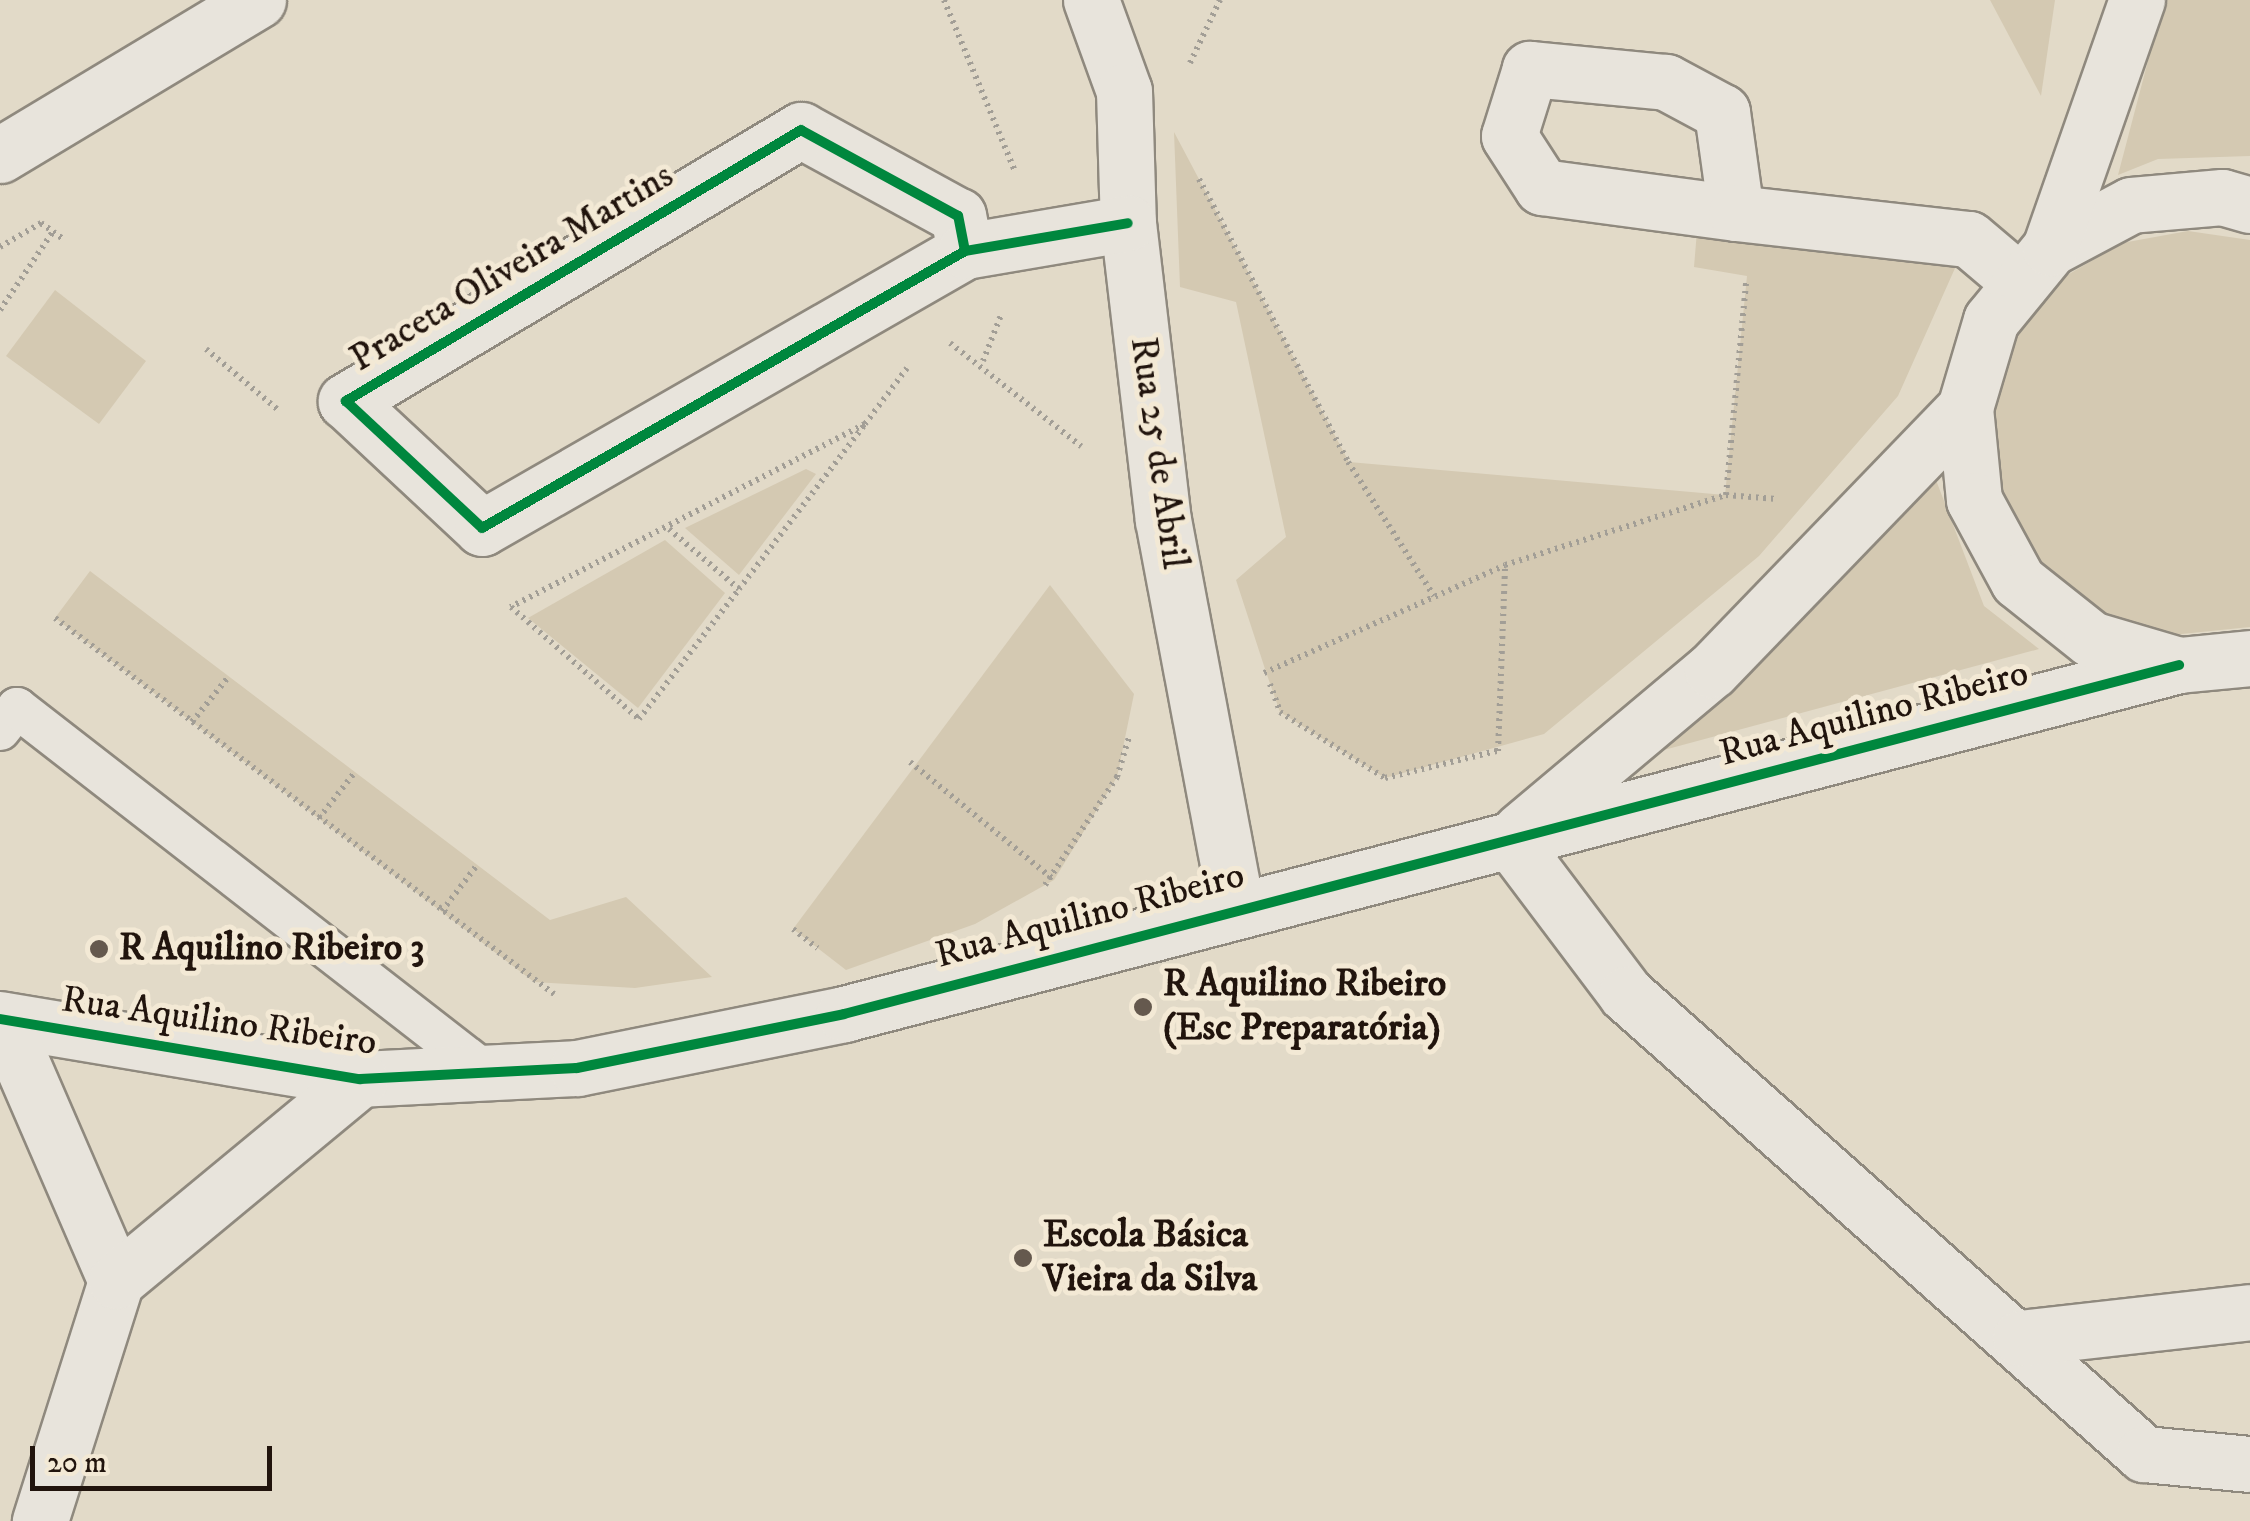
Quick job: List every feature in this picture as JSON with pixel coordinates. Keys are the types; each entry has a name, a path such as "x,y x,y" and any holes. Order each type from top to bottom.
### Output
{"street":[{"path":"0,154 258,0"},
{"name":"Rua 25 de Abril","path":"1091,0 1124,91 1128,223 1163,520 1236,907"},
{"path":"2137,0 2035,266 1991,320 1965,408 1974,500 2018,581 2091,640 2179,665 2250,658"},
{"name":"Praceta Oliveira Martins","path":"965,251 958,216 801,130 346,402 482,528 965,251 1128,223"},
{"path":"2035,266 2131,205 2222,197 2250,205"},
{"path":"1736,213 1968,239 2035,266"},
{"name":"Rua Aquilino Ribeiro","path":"1510,840 1712,670 1965,408"},
{"name":"Rua Aquilino Ribeiro","path":"1,1019 360,1079 577,1068 844,1014 1236,907 1510,840 2179,665"},
{"path":"1510,840 1626,994 2020,1338 2144,1454 2250,1464"},
{"path":"1,1019 116,1281"},
{"path":"40,1521 116,1281 360,1079"},
{"path":"2020,1338 2250,1312"}],"lane":[{"path":"0,730 17,708 487,1072"}],"path":[{"path":"1192,166 1348,462 1434,596"},
{"path":"0,248 41,223 64,240"},
{"path":"0,310 52,233"},
{"path":"1726,495 1747,275"},
{"path":"933,334 983,361"},
{"path":"864,424 670,529 511,607 639,719 910,364"},
{"path":"1196,696 1266,672 1505,565 1726,495 1792,500"},
{"path":"670,529 739,589"},
{"path":"1498,751 1505,565"},
{"path":"55,618 551,994 570,995"},
{"path":"1260,654 1280,712 1385,778 1514,745"},
{"path":"192,722 228,676"},
{"path":"1038,888 1054,880 1118,776 1132,728"},
{"path":"910,762 1054,880"},
{"path":"320,818 355,772"},
{"path":"442,911 477,865"}],"shaded area":[{"path":"1990,0 2055,0 2041,96"},
{"path":"2164,0 2250,0 2250,156 2158,159 2118,175"},
{"path":"1174,132 1349,462 1725,495 1747,276 1694,267 1698,219 1960,257 1898,396 1759,556 1544,734 1385,778 1280,712 1266,672 1236,580 1286,537 1236,302 1180,287"},
{"path":"2188,231 2250,240 2250,627 2172,635 2107,616 2052,576 2012,523 1993,458 1996,392 2020,329 2064,277 2122,243"},
{"path":"55,290 146,361 99,424 6,356"},
{"path":"806,469 816,474 739,575 685,528"},
{"path":"1936,480 1984,606 2039,649 1649,754"},
{"path":"665,540 725,593 638,708 528,618"},
{"path":"90,571 550,920 626,897 712,977 635,988 534,982 55,618"},
{"path":"1050,585 1134,694 1117,777 1054,880 975,924 846,970 793,929"}],"cycle path":[{"path":"965,251 958,216 801,130 346,401 482,528 965,251 1128,223"},
{"path":"0,1019 360,1079 577,1068 844,1014 2179,665"}],"place":[{"name":"R Aquilino Ribeiro 3","path":"99,949"},
{"name":"R Aquilino Ribeiro (Esc Preparatória)","path":"1143,1007"},
{"name":"Escola Básica Vieira da Silva","path":"1023,1258"}]}
